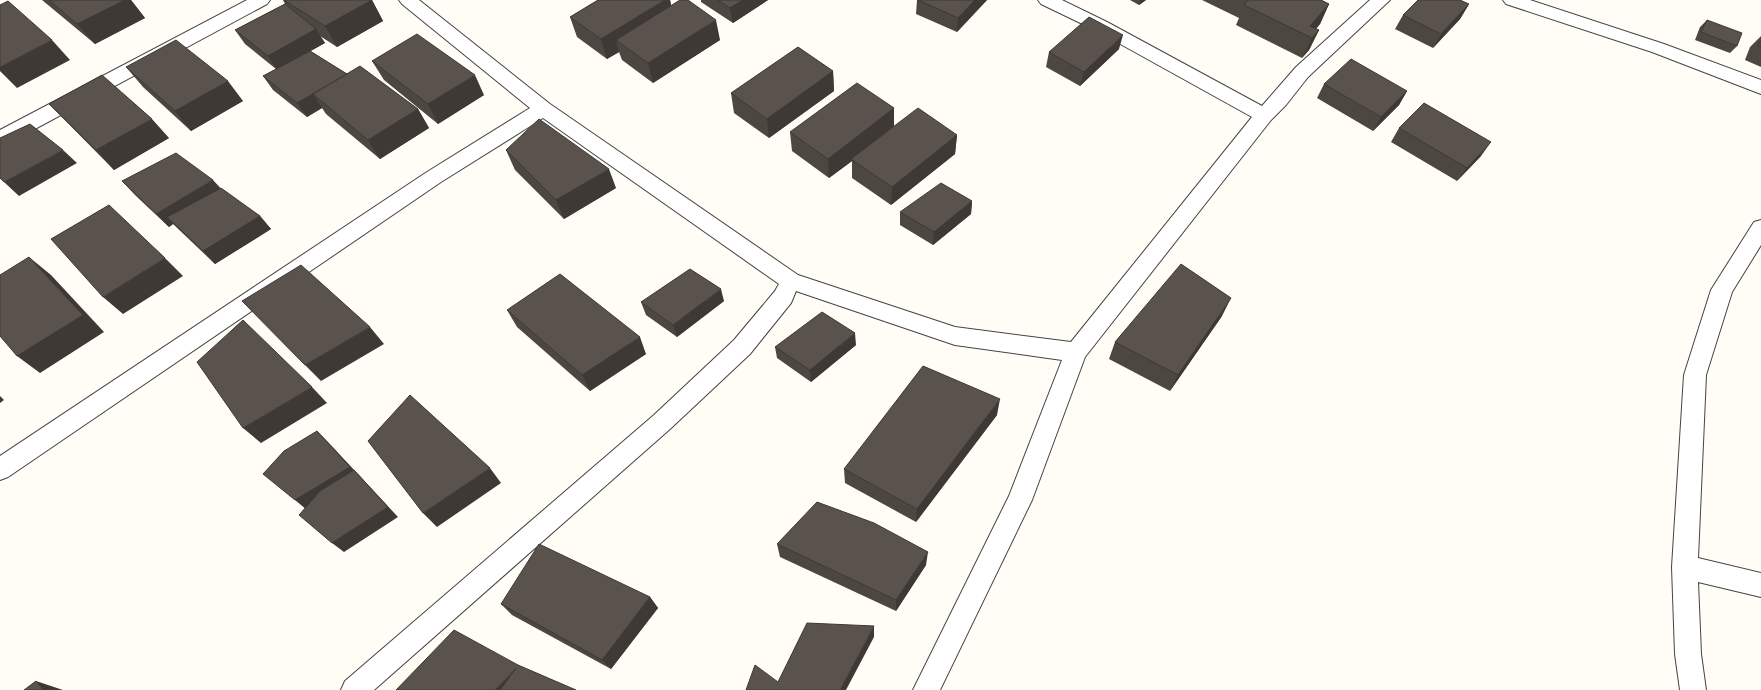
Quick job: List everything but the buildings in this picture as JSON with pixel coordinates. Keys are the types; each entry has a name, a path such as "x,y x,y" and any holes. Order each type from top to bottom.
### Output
{"street":[{"path":"0,139 261,0"},
{"path":"408,0 543,109 791,281 955,336 1076,352"},
{"path":"1047,0 1101,26 1264,115"},
{"path":"926,690 1020,500 1076,352 1264,115 1279,100 1302,72 1381,0"},
{"path":"1512,0 1658,48 1761,87"},
{"path":"0,469 434,177 543,109"},
{"path":"1693,690 1688,654 1685,567 1695,375 1722,290 1761,228"},
{"path":"354,690 662,422 742,347 770,310 783,297 791,281"},
{"path":"1685,567 1761,585"}]}
